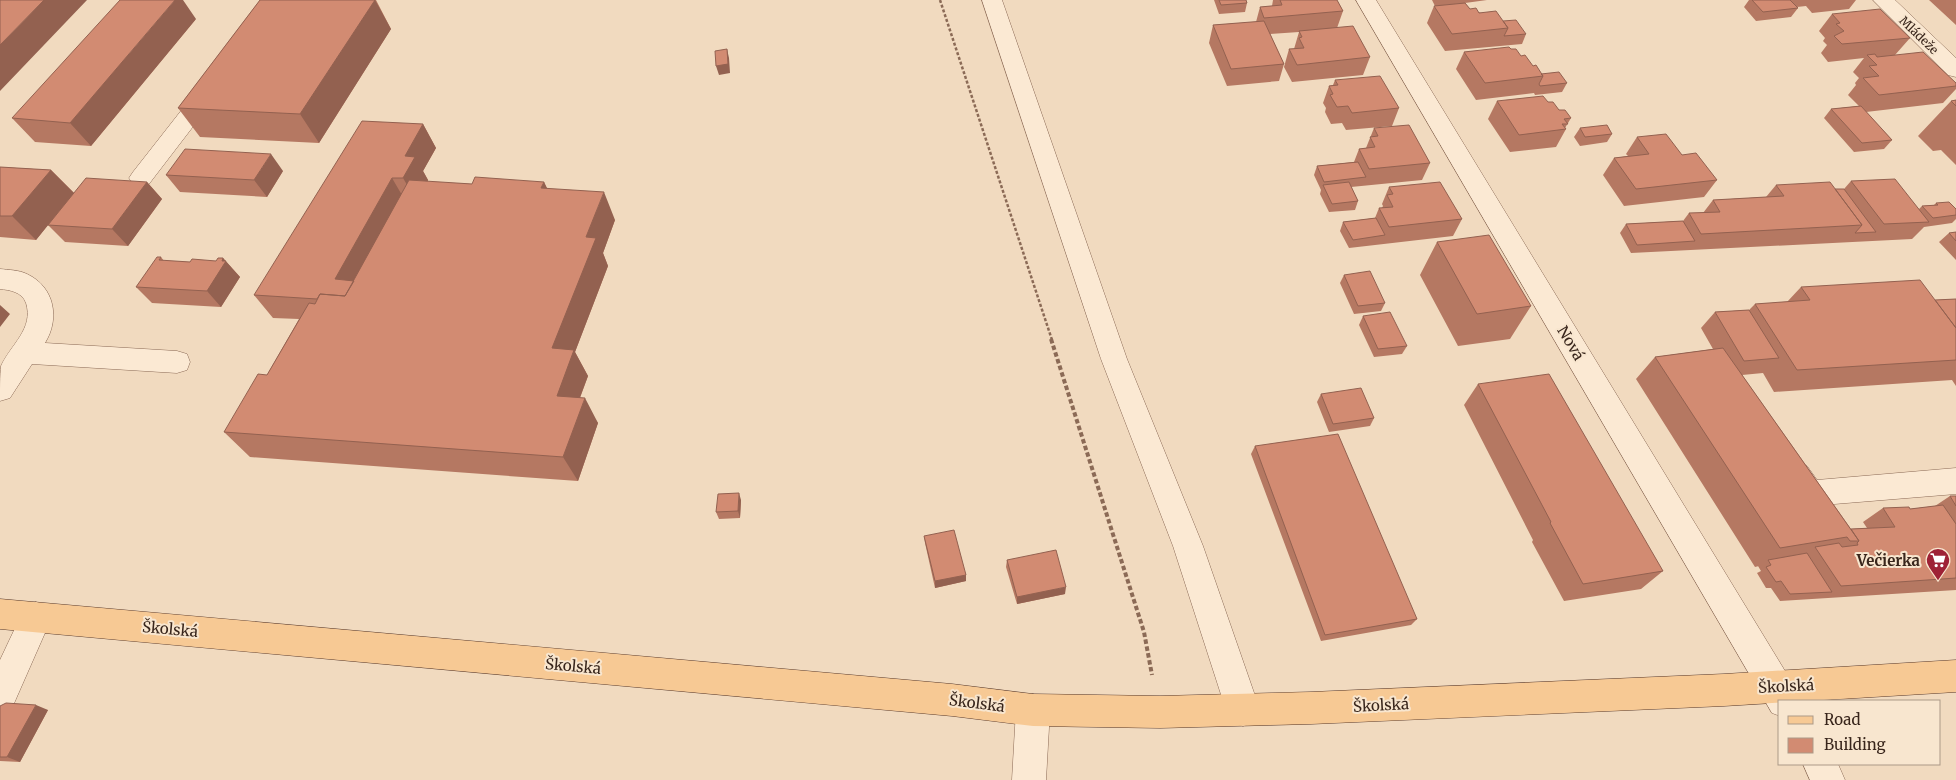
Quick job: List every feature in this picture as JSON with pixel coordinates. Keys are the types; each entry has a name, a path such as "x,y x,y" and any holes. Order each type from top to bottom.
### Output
{"main road":[{"name":"Školská","path":"0,614 952,700 1033,710 1160,712 1779,694 1956,676"}],"street":[{"path":"992,0 1114,359 1188,546 1242,710"},
{"name":"Nová","path":"1366,0 1779,694"},
{"name":"Mládeže","path":"1883,0 1956,70"},
{"path":"141,178 224,70"},
{"path":"0,279 19,281 35,293 42,313 37,334 0,390"},
{"path":"24,353 177,362"},
{"path":"1782,453 1810,493 1956,481"},
{"path":"0,698 36,617"},
{"path":"1029,780 1033,710"},
{"path":"1820,765 1828,780"}],"path":[{"path":"940,0 1034,284 1141,623 1160,712"}],"building":[{"path":"0,0 44,0 0,45"},
{"path":"120,0 175,0 70,123 12,118"},
{"path":"260,0 375,0 300,114 178,108"},
{"path":"1219,0 1246,0 1247,3 1221,5"},
{"path":"1280,0 1337,0 1343,11 1264,18 1260,7 1282,5"},
{"path":"1752,0 1790,0 1798,8 1763,12"},
{"path":"1465,3 1470,9 1476,8 1479,13 1496,11 1508,28 1452,34 1434,6"},
{"path":"1880,9 1910,38 1842,44 1834,36 1844,31 1836,24 1840,23 1832,14"},
{"path":"1516,20 1526,34 1504,36 1508,28 1503,21"},
{"path":"1264,21 1284,64 1231,69 1213,25"},
{"path":"1353,26 1370,57 1297,65 1289,49 1304,48 1299,38 1302,37 1299,31"},
{"path":"1509,47 1516,49 1521,56 1525,55 1533,66 1536,65 1543,76 1485,83 1464,52"},
{"path":"727,49 728,64 716,66 715,51"},
{"path":"1923,52 1956,83 1956,86 1879,95 1863,78 1879,76 1869,66 1877,65 1867,55 1875,54 1877,57"},
{"path":"1559,72 1567,83 1540,86 1539,84 1543,76 1541,74"},
{"path":"1380,76 1399,108 1352,113 1348,106 1337,107 1330,95 1333,94 1329,86 1338,85 1335,80"},
{"path":"1543,96 1548,102 1553,102 1559,110 1565,110 1571,118 1564,119 1568,124 1562,124 1566,129 1519,135 1497,101"},
{"path":"1861,106 1892,140 1862,143 1831,109"},
{"path":"362,121 423,124 405,156 415,157 403,178 392,178 335,279 354,281 345,296 320,294 317,299 254,295"},
{"path":"1409,125 1430,163 1369,169 1359,149 1375,147 1370,137 1378,136 1374,128"},
{"path":"1607,125 1612,134 1585,137 1580,128"},
{"path":"1666,134 1682,155 1696,153 1717,180 1636,189 1614,158 1649,154 1637,137"},
{"path":"185,149 271,154 254,180 166,175"},
{"path":"1358,162 1366,177 1324,182 1317,166"},
{"path":"0,167 51,170 12,216 0,216"},
{"path":"475,177 544,182 541,188 604,192 586,237 596,238 552,348 574,350 557,396 585,398 563,457 224,432 258,374 267,375 309,303 315,304 320,294 345,296 409,180 472,184"},
{"path":"86,178 147,182 112,229 48,225"},
{"path":"1895,179 1929,222 1884,224 1851,181"},
{"path":"1349,182 1358,201 1332,204 1323,185"},
{"path":"1440,182 1462,219 1389,227 1379,208 1393,207 1387,195 1393,194 1389,187"},
{"path":"1830,182 1862,225 1701,234 1689,213 1720,212 1713,200 1784,196 1776,185"},
{"path":"1835,189 1844,189 1876,232 1855,233 1862,225"},
{"path":"1949,202 1956,209 1956,215 1933,218 1922,206 1938,205 1936,203"},
{"path":"1376,218 1385,235 1353,240 1343,222"},
{"path":"1683,221 1695,241 1637,245 1626,224"},
{"path":"1956,232 1956,241 1949,233"},
{"path":"1489,235 1531,306 1477,314 1437,242"},
{"path":"157,257 161,257 159,260 190,262 192,259 216,261 218,258 223,258 222,261 226,261 207,291 136,287"},
{"path":"1370,271 1385,303 1358,306 1344,275"},
{"path":"1920,280 1956,328 1956,360 1797,370 1755,304 1810,300 1801,287"},
{"path":"1956,299 1956,328 1935,300"},
{"path":"1749,310 1779,358 1744,361 1715,312"},
{"path":"1390,312 1407,346 1378,349 1363,316"},
{"path":"1723,348 1859,541 1850,541 1847,537 1780,548 1655,357"},
{"path":"1549,374 1663,571 1583,584 1478,384"},
{"path":"1361,388 1374,418 1333,424 1321,394"},
{"path":"1338,434 1417,619 1325,635 1255,446"},
{"path":"739,493 738,511 716,512 718,494"},
{"path":"1950,496 1956,496 1956,506"},
{"path":"1943,505 1956,524 1956,578 1841,586 1815,547 1839,543 1842,547 1858,545 1859,541 1851,529 1895,527 1883,508 1909,507 1910,509"},
{"path":"954,530 966,575 935,581 924,536"},
{"path":"1056,550 1066,587 1017,597 1007,560"},
{"path":"1807,553 1832,592 1790,594 1781,581 1776,582 1766,567 1771,565 1768,560"},
{"path":"6,703 36,705 7,757 0,757 0,706"}],"place":[{"name":"Večierka","path":"1938,581"}]}
